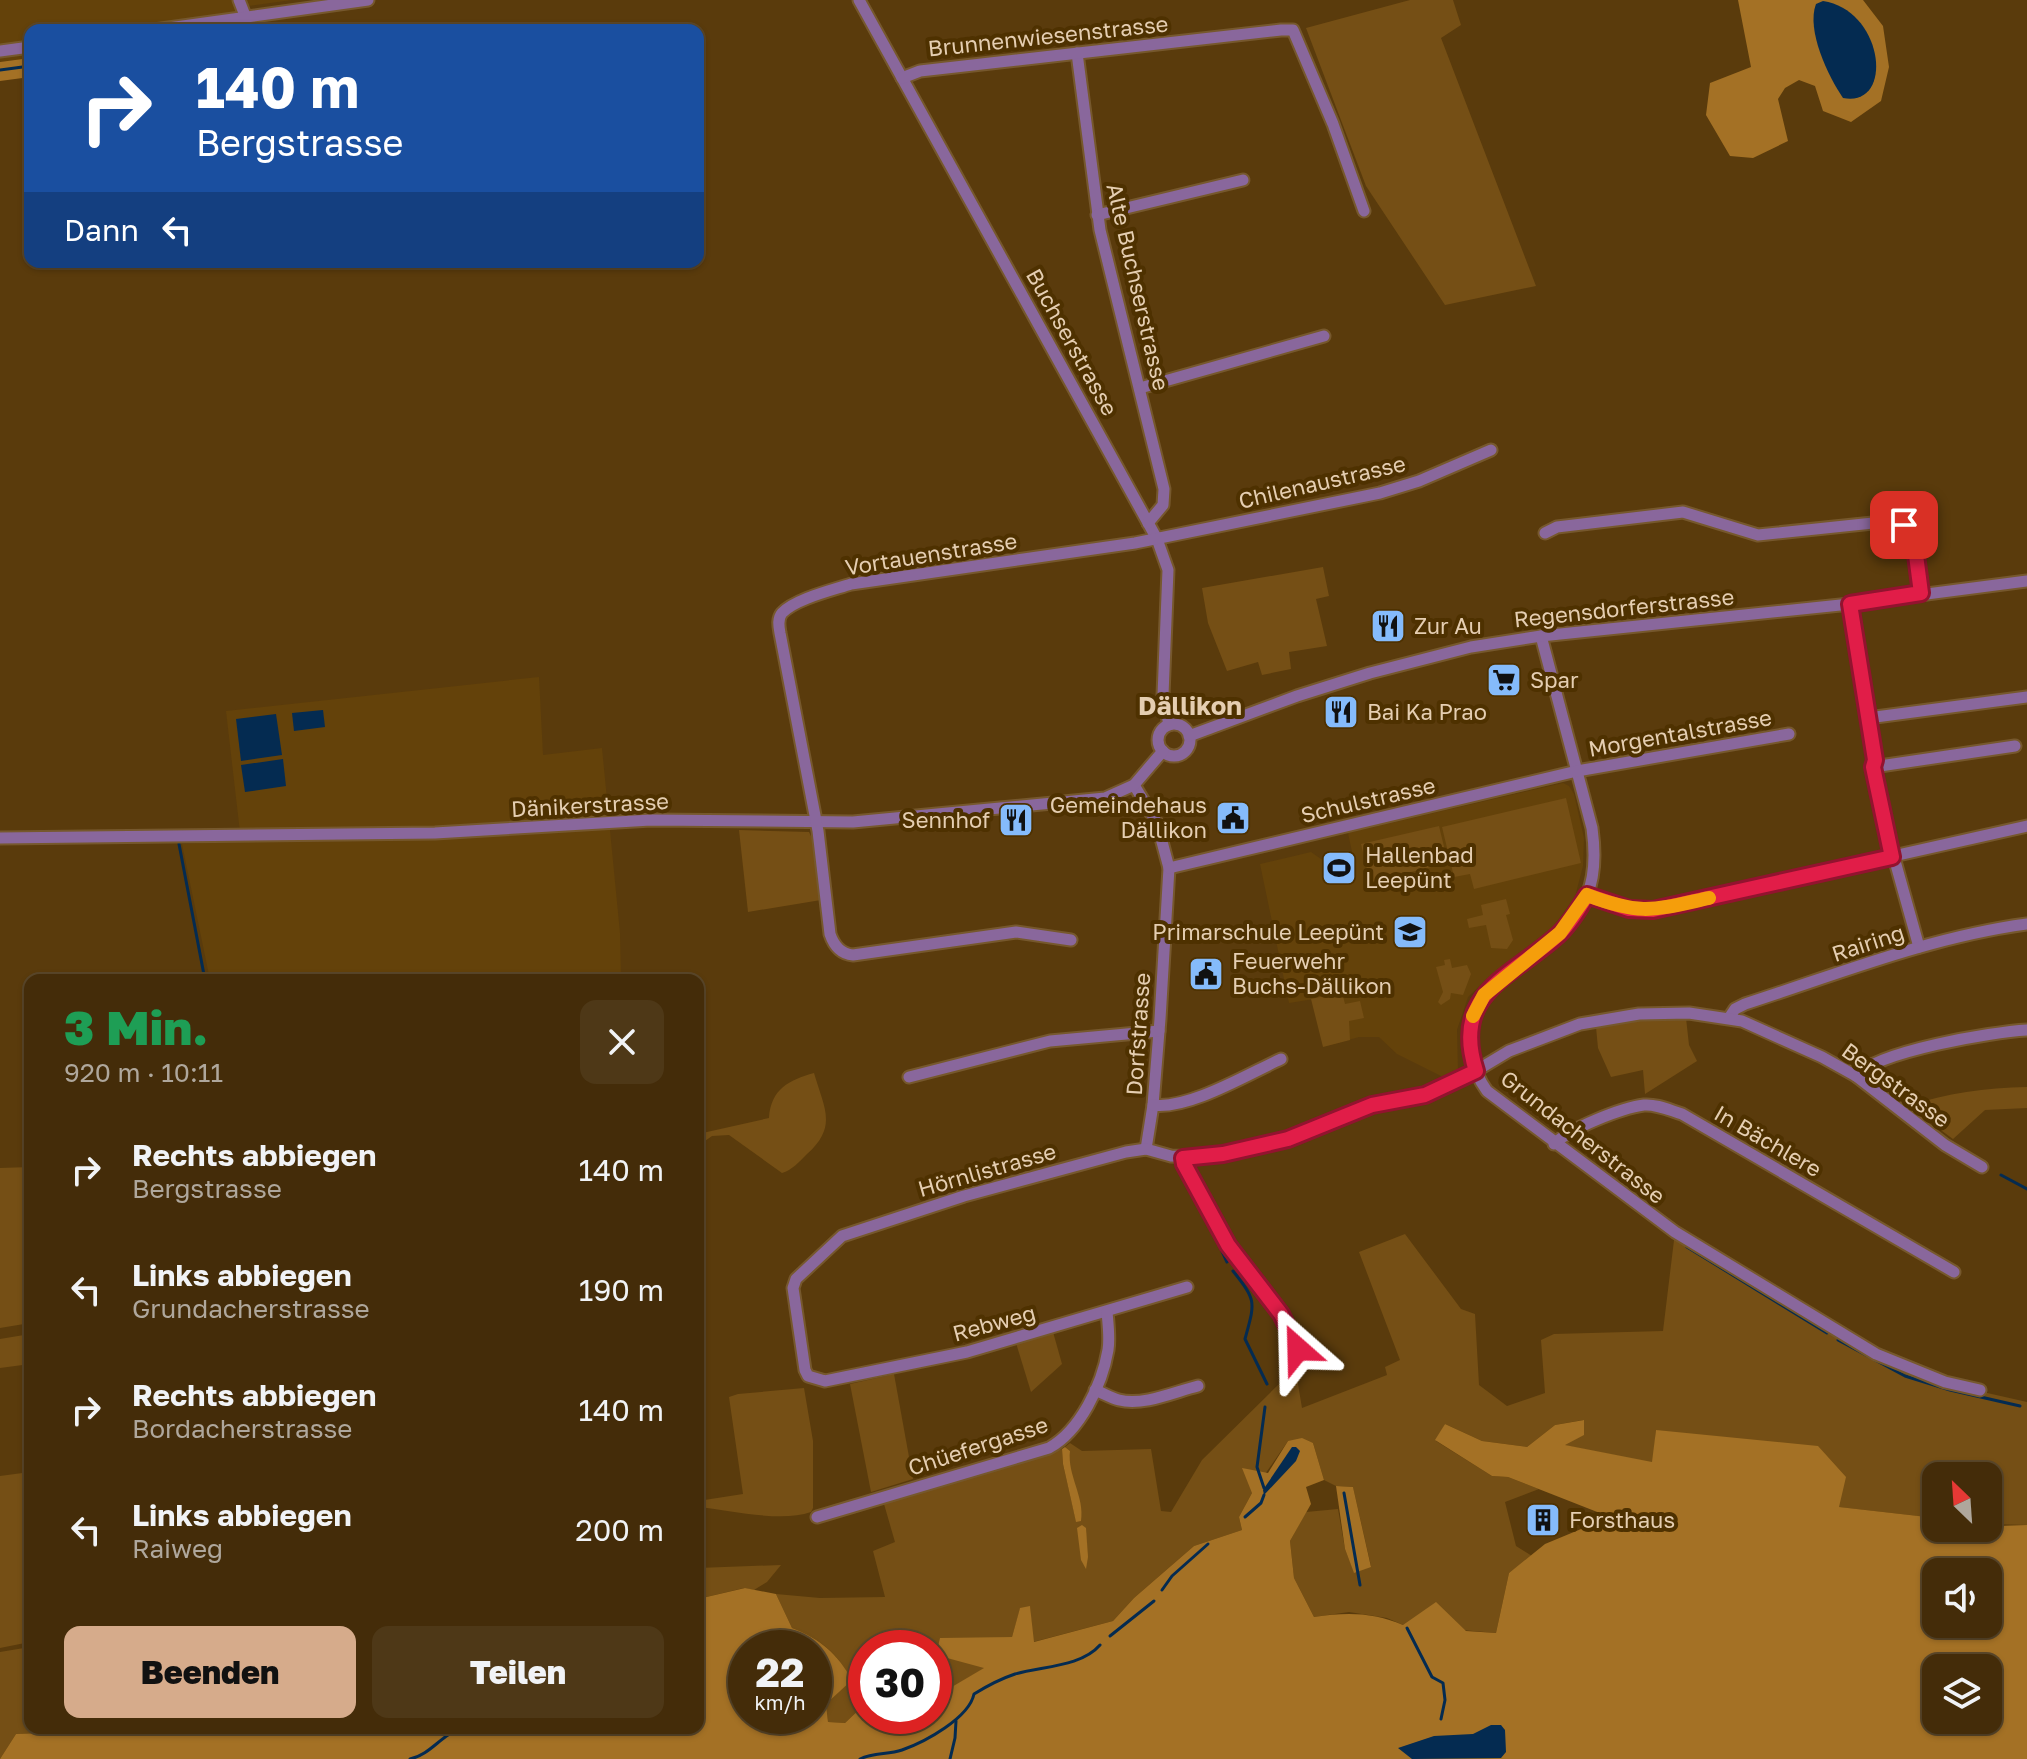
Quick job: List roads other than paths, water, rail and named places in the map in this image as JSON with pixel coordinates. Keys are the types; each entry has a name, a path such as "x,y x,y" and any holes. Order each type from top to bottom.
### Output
{"street":[{"path":"239,0 246,18"},
{"path":"200,24 368,0"},
{"name":"Buchserstrasse","path":"859,0 1157,539 1168,570 1163,695 1169,725"},
{"name":"Brunnenwiesenstrasse","path":"902,78 920,71 1293,30 1333,124 1364,211"},
{"path":"0,51 24,48"},
{"name":"Alte Buchserstrasse","path":"1077,53 1097,215 1166,498 1160,511 1148,523"},
{"path":"1097,215 1243,180"},
{"path":"1140,388 1324,336"},
{"name":"Chilenaustrasse","path":"1157,539 1397,489 1491,450"},
{"path":"1545,533 1557,527 1683,512 1758,535 1892,521 1904,525 1912,534 1921,593"},
{"name":"Vortauenstrasse","path":"815,821 780,633 782,613 813,597 851,584 1157,539"},
{"name":"Regensdorferstrasse","path":"1189,736 1297,696 1471,647 1541,636 1850,604 2027,581"},
{"path":"1850,604 1873,767 1892,857 1919,947"},
{"name":"Grundacherstrasse","path":"1541,636 1577,771 1595,857 1587,895 1560,933 1484,995 1474,1012 1468,1038 1476,1071 1487,1091 1675,1232 1876,1354 1945,1382 1980,1390"},
{"path":"1868,718 2027,697"},
{"path":"1169,725 1181,726 1189,736 1189,746 1182,754 1172,756 1163,751 1159,737 1169,725"},
{"name":"Morgentalstrasse","path":"1577,771 1789,734"},
{"path":"1873,767 2015,746"},
{"name":"Dänikerstrasse","path":"0,838 344,835 512,830 651,820 853,822 1092,801 1116,795 1134,785 1163,751"},
{"name":"Schulstrasse","path":"1169,868 1577,771"},
{"name":"Dorfstrasse","path":"1134,785 1157,823 1169,868 1153,1105 1146,1149"},
{"path":"815,821 830,934 834,944 847,954 1016,932 1071,940"},
{"path":"1587,895 1629,909 1653,910 2027,826"},
{"name":"Rairing","path":"1729,1018 1735,1009 1745,1004 1919,947 2027,924"},
{"name":"Bergstrasse","path":"1146,1149 1183,1158 1223,1154 1288,1139 1372,1105 1425,1095 1521,1046 1580,1024 1639,1014 1689,1013 1729,1018 1784,1038 1856,1076 1945,1145 1982,1167"},
{"path":"1856,1076 1871,1064 1952,1041 2027,1030"},
{"path":"909,1077 1050,1041 1159,1031"},
{"path":"1153,1105 1170,1106 1216,1090 1281,1059"},
{"name":"In Bächlere","path":"1554,1144 1564,1134 1627,1110 1645,1105 1658,1106 1682,1114 1954,1272"},
{"name":"Hörnlistrasse","path":"808,1376 803,1363 793,1288 796,1279 842,1236 964,1196 1105,1157 1146,1149"},
{"path":"1183,1158 1228,1245 1290,1327 1298,1357 1289,1373"},
{"name":"Rebweg","path":"808,1376 825,1381 967,1352 1187,1287"},
{"name":"Chüefergasse","path":"817,1517 1049,1448 1070,1432 1095,1390 1108,1350 1107,1312"},
{"path":"1095,1390 1116,1400 1126,1401 1149,1399 1198,1386"}],"water":[{"path":"1823,1 1844,8 1859,21 1870,38 1876,74 1870,88 1860,97 1843,98 1820,52 1814,15 1816,4"},
{"path":"323,710 325,727 294,731 292,713"},
{"path":"276,714 282,755 241,761 236,719"},
{"path":"283,759 286,786 245,792 241,765"},
{"path":"1292,1447 1300,1451 1296,1461 1264,1495 1263,1490"},
{"path":"1491,1725 1501,1725 1505,1730 1506,1752 1501,1758 1412,1759 1398,1748 1434,1736 1473,1734"}],"waterway":[{"path":"0,70 24,67"},
{"path":"179,844 204,974"},
{"path":"2001,1175 2027,1189"},
{"path":"1216,1238 1227,1262"},
{"path":"1687,1247 1827,1333"},
{"path":"1233,1271 1252,1302 1245,1339 1267,1384"},
{"path":"1838,1340 1905,1376 2020,1406"},
{"path":"1264,1488 1257,1467 1265,1407"},
{"path":"1344,1493 1360,1585"},
{"path":"1245,1517 1261,1503 1264,1495"},
{"path":"1162,1590 1172,1576 1208,1544"},
{"path":"1110,1636 1154,1601"},
{"path":"1407,1628 1432,1677 1443,1683 1445,1700 1441,1719"},
{"path":"860,1759 902,1750 934,1735 964,1712 974,1694 999,1680 1072,1662 1100,1645"},
{"path":"950,1759 956,1721"},
{"path":"410,1759 450,1734"}],"place":[{"name":"Zur Au","path":"1388,626"},
{"name":"Spar","path":"1504,680"},
{"name":"Bai Ka Prao","path":"1341,712"},
{"name":"Gemeindehaus Dällikon","path":"1233,818"},
{"name":"Sennhof","path":"1016,820"},
{"name":"Hallenbad Leepünt","path":"1339,868"},
{"name":"Primarschule Leepünt","path":"1410,932"},
{"name":"Feuerwehr Buchs-Dällikon","path":"1206,974"},
{"name":"Forsthaus","path":"1543,1520"}],"district":[{"name":"Dällikon","path":"1190,706"}]}
